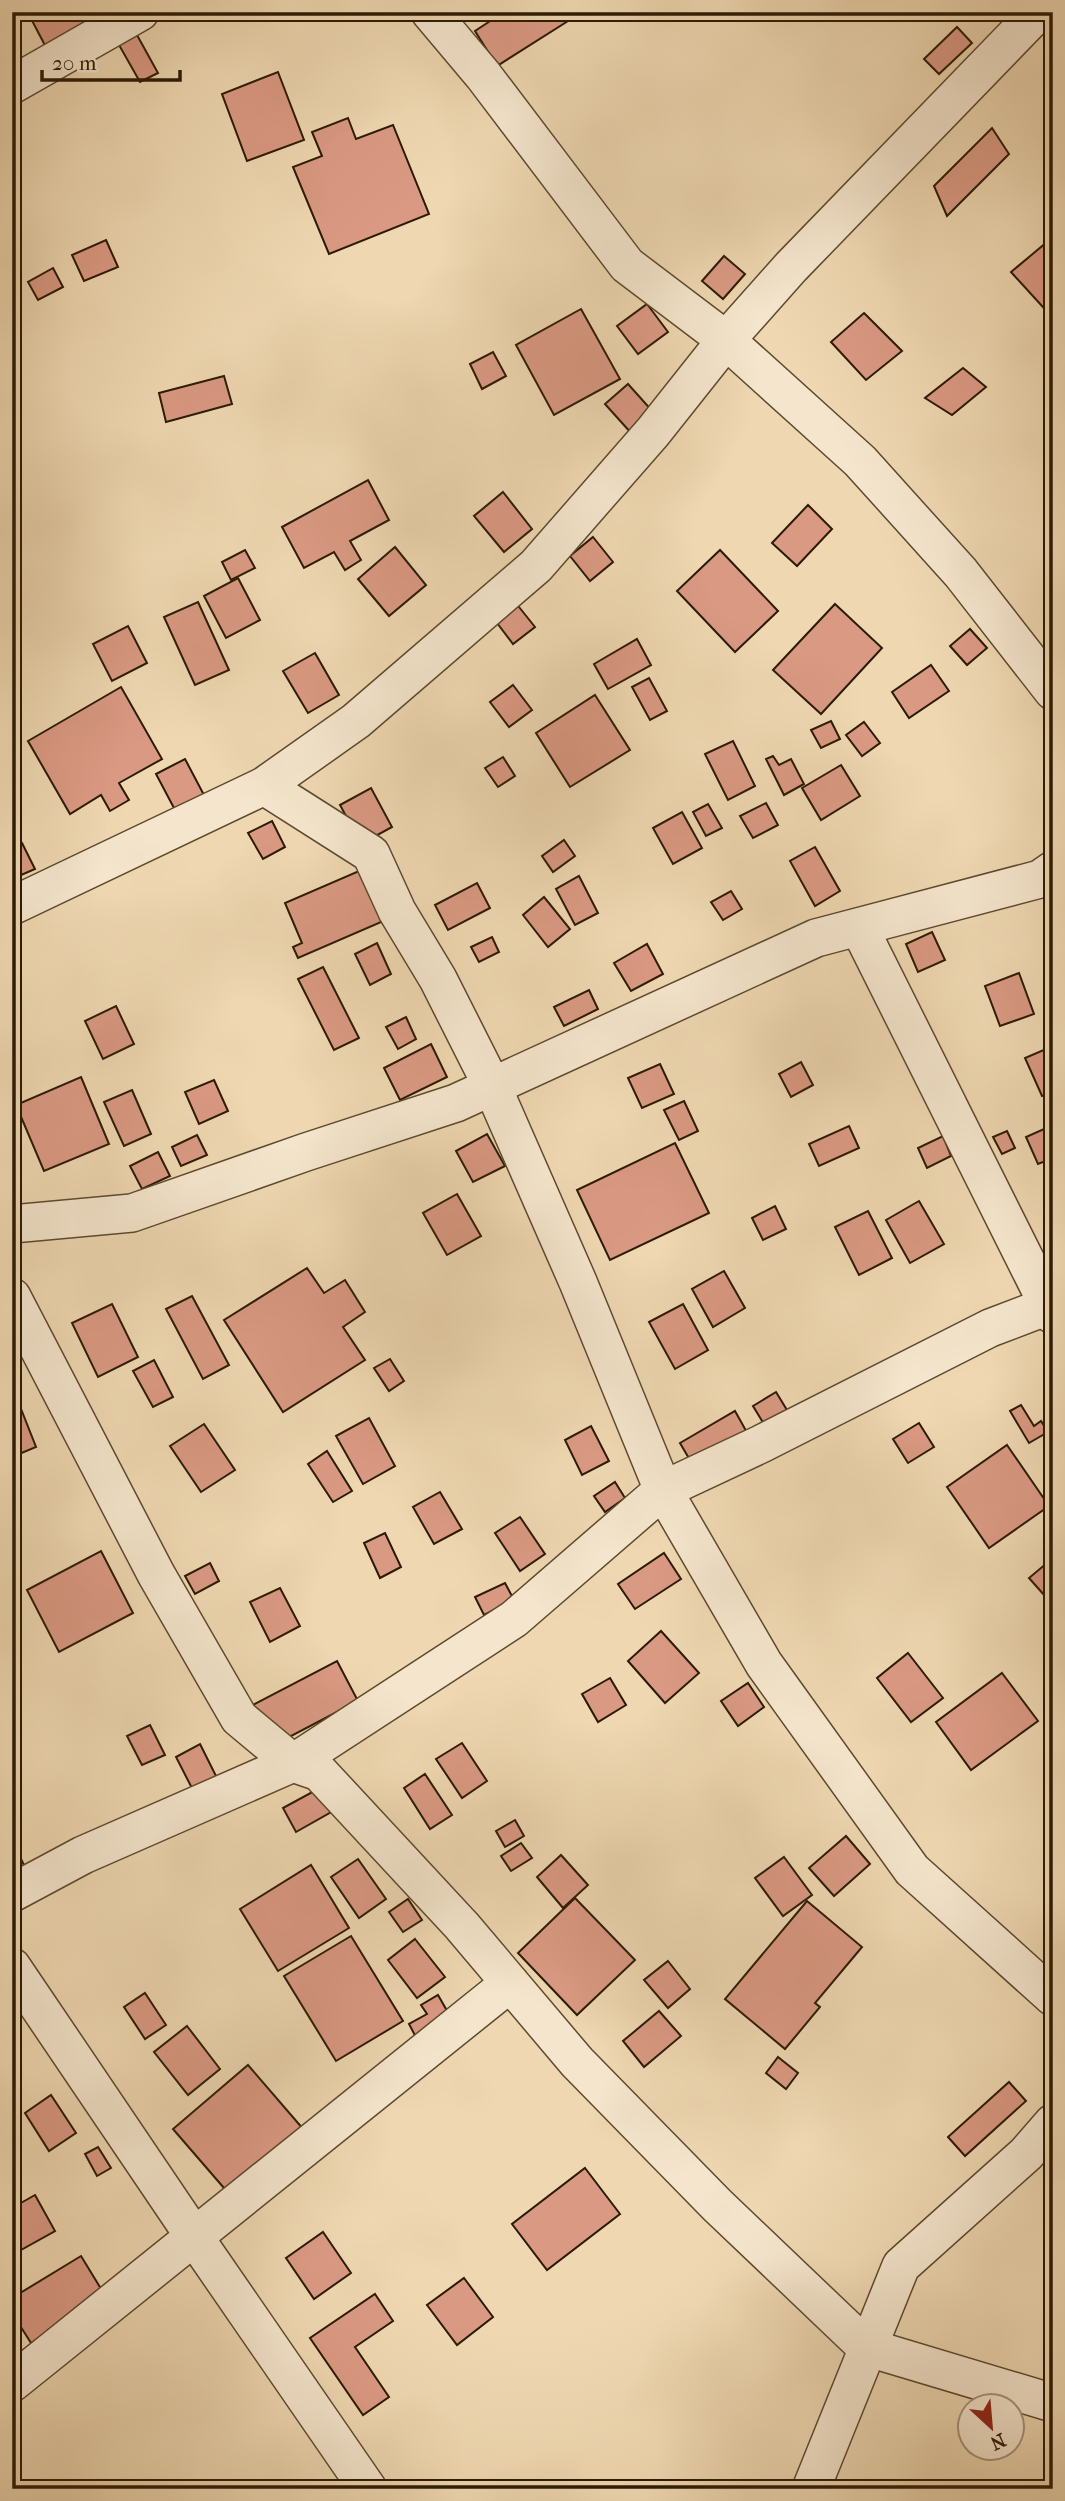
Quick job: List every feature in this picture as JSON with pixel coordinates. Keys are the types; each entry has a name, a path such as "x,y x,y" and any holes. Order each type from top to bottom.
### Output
{"street":[{"path":"12,85 140,12"},
{"path":"430,12 484,75 627,265 726,340 860,461 961,573 1053,691"},
{"path":"12,906 264,786 356,720 536,566 791,267 1038,12"},
{"path":"264,786 371,854 397,911 438,979 492,1086 578,1282 663,1490 764,1664 912,1870 1053,1997"},
{"path":"12,1224 132,1213 456,1103 816,938 1041,879 1053,870"},
{"path":"12,1894 83,1856 293,1763 514,1619 663,1490 761,1444 990,1328 1051,1309 859,927"},
{"path":"12,1297 156,1574 239,1718 293,1763 319,1772 462,1926 577,2062 717,2205 866,2347 1053,2403"},
{"path":"12,1967 368,2489"},
{"path":"12,2384 510,1983"},
{"path":"811,2489 866,2347 901,2266 1026,2154 1053,2123"}],"building":[{"path":"116,12 48,51 28,13"},
{"path":"504,12 574,12 576,16 497,66 475,31"},
{"path":"957,27 972,43 939,74 924,59"},
{"path":"137,35 158,73 140,82 119,45"},
{"path":"278,72 304,140 247,161 222,94"},
{"path":"348,118 356,139 393,125 429,214 329,254 293,167 322,156 312,132"},
{"path":"992,128 1009,154 947,216 934,186"},
{"path":"1053,237 1053,316 1052,317 1011,272"},
{"path":"106,240 118,267 84,281 72,255"},
{"path":"724,256 745,274 723,299 702,281"},
{"path":"53,268 63,287 38,300 28,282"},
{"path":"647,304 668,332 638,354 617,326"},
{"path":"581,309 620,379 554,415 516,345"},
{"path":"864,313 902,351 866,380 831,342"},
{"path":"493,352 506,376 482,389 470,364"},
{"path":"963,368 986,387 952,415 925,398"},
{"path":"224,376 232,404 166,422 159,393"},
{"path":"628,384 654,413 632,434 605,404"},
{"path":"368,480 389,520 350,541 361,560 345,570 334,552 304,568 282,527"},
{"path":"503,492 532,529 504,552 474,516"},
{"path":"808,505 832,529 797,566 772,543"},
{"path":"593,537 613,562 590,581 570,556"},
{"path":"395,547 426,585 389,616 358,579"},
{"path":"245,550 255,568 231,580 222,562"},
{"path":"720,550 778,611 735,652 677,591"},
{"path":"238,578 260,620 226,638 204,596"},
{"path":"198,602 229,670 195,685 164,617"},
{"path":"515,602 535,627 513,644 494,619"},
{"path":"835,604 882,648 821,714 773,670"},
{"path":"128,626 147,663 112,681 93,644"},
{"path":"970,629 987,648 967,665 950,646"},
{"path":"637,639 651,665 608,689 594,664"},
{"path":"315,653 339,695 308,713 283,671"},
{"path":"931,665 949,691 909,718 892,692"},
{"path":"649,678 667,711 650,720 632,687"},
{"path":"513,685 532,710 509,727 490,702"},
{"path":"121,687 162,759 119,783 129,800 110,811 101,795 70,814 28,741"},
{"path":"595,695 630,750 570,787 536,733"},
{"path":"831,721 840,739 821,748 811,730"},
{"path":"864,722 880,743 862,756 846,735"},
{"path":"733,741 755,786 728,800 705,754"},
{"path":"773,756 779,765 791,759 804,784 784,795 766,759"},
{"path":"503,757 515,776 498,787 485,768"},
{"path":"185,759 204,795 175,810 156,774"},
{"path":"841,765 860,796 821,820 802,788"},
{"path":"371,788 392,827 361,844 340,805"},
{"path":"766,803 778,825 753,838 740,816"},
{"path":"708,804 722,828 706,836 693,812"},
{"path":"682,812 702,848 673,864 653,828"},
{"path":"272,821 285,847 263,859 248,833"},
{"path":"564,840 575,856 553,872 542,856"},
{"path":"22,843 35,869 12,879 12,848"},
{"path":"815,847 840,891 815,906 790,861"},
{"path":"359,871 369,894 383,888 395,916 298,958 293,947 302,943 285,903"},
{"path":"579,876 598,913 575,925 556,889"},
{"path":"477,883 490,908 448,930 435,905"},
{"path":"731,891 742,909 723,920 711,902"},
{"path":"544,897 570,929 548,947 523,915"},
{"path":"932,932 945,960 918,972 906,944"},
{"path":"492,937 499,952 479,962 471,947"},
{"path":"377,943 391,974 370,985 355,954"},
{"path":"647,944 663,974 631,991 614,963"},
{"path":"323,967 359,1038 334,1050 298,979"},
{"path":"1019,973 1034,1014 1000,1026 985,986"},
{"path":"589,990 598,1009 564,1026 554,1007"},
{"path":"116,1006 134,1044 103,1059 85,1021"},
{"path":"406,1017 416,1039 398,1049 386,1027"},
{"path":"431,1044 447,1077 400,1100 384,1068"},
{"path":"1053,1046 1053,1092 1042,1096 1025,1058"},
{"path":"801,1062 813,1085 791,1097 779,1074"},
{"path":"660,1064 674,1094 642,1108 628,1078"},
{"path":"81,1077 109,1144 44,1171 16,1105"},
{"path":"214,1080 228,1111 199,1124 185,1092"},
{"path":"132,1090 151,1134 124,1146 104,1102"},
{"path":"684,1101 698,1131 679,1140 664,1110"},
{"path":"1053,1125 1053,1158 1038,1164 1026,1137"},
{"path":"849,1126 859,1148 819,1166 809,1144"},
{"path":"1007,1131 1015,1148 1002,1154 993,1137"},
{"path":"487,1134 505,1166 473,1182 456,1151"},
{"path":"197,1135 207,1155 181,1166 172,1147"},
{"path":"943,1136 951,1156 927,1168 918,1148"},
{"path":"675,1143 709,1213 610,1260 577,1190"},
{"path":"158,1152 170,1176 142,1189 130,1166"},
{"path":"457,1194 481,1236 447,1255 423,1213"},
{"path":"919,1201 944,1244 910,1263 886,1220"},
{"path":"775,1206 786,1229 763,1240 752,1218"},
{"path":"868,1211 892,1258 859,1275 835,1227"},
{"path":"307,1268 324,1293 345,1280 365,1312 343,1327 365,1360 283,1412 224,1320"},
{"path":"724,1271 745,1308 713,1327 692,1289"},
{"path":"192,1296 229,1365 203,1379 166,1309"},
{"path":"112,1304 138,1357 98,1377 72,1323"},
{"path":"683,1304 708,1350 675,1369 649,1322"},
{"path":"390,1359 404,1381 389,1391 374,1368"},
{"path":"154,1360 173,1397 153,1407 133,1371"},
{"path":"12,1386 36,1447 12,1457"},
{"path":"776,1392 790,1415 767,1429 753,1406"},
{"path":"1021,1405 1034,1426 1041,1421 1048,1432 1029,1443 1010,1411"},
{"path":"735,1411 749,1436 694,1467 680,1443"},
{"path":"369,1418 395,1466 363,1484 336,1436"},
{"path":"919,1423 934,1447 908,1463 893,1439"},
{"path":"204,1424 235,1470 201,1492 170,1446"},
{"path":"591,1426 609,1461 582,1475 565,1440"},
{"path":"1007,1445 1049,1506 989,1548 947,1487"},
{"path":"327,1451 352,1491 333,1502 308,1464"},
{"path":"615,1482 625,1498 605,1512 594,1496"},
{"path":"440,1492 462,1529 434,1544 413,1507"},
{"path":"520,1517 545,1554 520,1571 495,1533"},
{"path":"385,1533 401,1567 380,1578 364,1543"},
{"path":"101,1551 133,1613 59,1652 27,1590"},
{"path":"664,1553 681,1579 635,1609 618,1584"},
{"path":"1053,1558 1053,1605 1029,1578"},
{"path":"210,1563 219,1581 195,1594 185,1576"},
{"path":"505,1583 514,1600 484,1615 475,1597"},
{"path":"280,1588 300,1626 270,1642 250,1602"},
{"path":"661,1631 699,1673 665,1703 628,1661"},
{"path":"908,1653 943,1698 911,1722 877,1678"},
{"path":"337,1661 358,1701 274,1745 253,1705"},
{"path":"1002,1673 1038,1721 971,1770 936,1722"},
{"path":"610,1678 626,1705 598,1722 582,1694"},
{"path":"748,1683 764,1707 738,1726 721,1701"},
{"path":"150,1725 165,1755 142,1765 127,1736"},
{"path":"462,1743 487,1781 462,1798 436,1759"},
{"path":"200,1744 219,1782 195,1794 176,1757"},
{"path":"425,1774 452,1815 430,1829 404,1788"},
{"path":"327,1784 340,1807 296,1832 283,1808"},
{"path":"515,1820 524,1836 505,1847 496,1831"},
{"path":"846,1836 870,1864 834,1896 809,1868"},
{"path":"521,1843 532,1858 511,1871 501,1856"},
{"path":"16,1849 31,1879 12,1888 12,1851"},
{"path":"561,1855 588,1885 563,1908 537,1877"},
{"path":"784,1857 812,1895 783,1916 755,1878"},
{"path":"358,1859 386,1899 359,1918 331,1877"},
{"path":"311,1865 349,1928 278,1971 240,1909"},
{"path":"575,1898 635,1960 577,2015 518,1953"},
{"path":"408,1899 422,1920 403,1932 389,1912"},
{"path":"807,1901 862,1947 815,2003 820,2007 785,2049 725,1999"},
{"path":"351,1936 403,2021 336,2061 284,1976"},
{"path":"415,1939 445,1977 417,1998 388,1960"},
{"path":"668,1961 690,1989 668,2008 644,1980"},
{"path":"145,1993 166,2025 145,2039 124,2007"},
{"path":"438,1995 454,2023 419,2043 409,2024 427,2014 421,2005"},
{"path":"659,2011 681,2036 644,2067 623,2041"},
{"path":"187,2026 220,2069 188,2095 154,2052"},
{"path":"778,2057 798,2073 786,2089 766,2073"},
{"path":"248,2065 304,2130 230,2195 173,2129"},
{"path":"1009,2082 1026,2101 965,2156 948,2137"},
{"path":"51,2095 76,2133 49,2151 25,2113"},
{"path":"98,2147 111,2168 97,2176 85,2154"},
{"path":"585,2168 620,2214 547,2270 512,2224"},
{"path":"35,2195 55,2231 21,2250 12,2235 12,2208"},
{"path":"323,2232 351,2273 314,2299 286,2258"},
{"path":"81,2256 106,2297 31,2343 12,2313 12,2298"},
{"path":"464,2278 493,2317 457,2345 427,2305"},
{"path":"375,2294 393,2321 355,2347 389,2397 363,2415 310,2338"}]}
